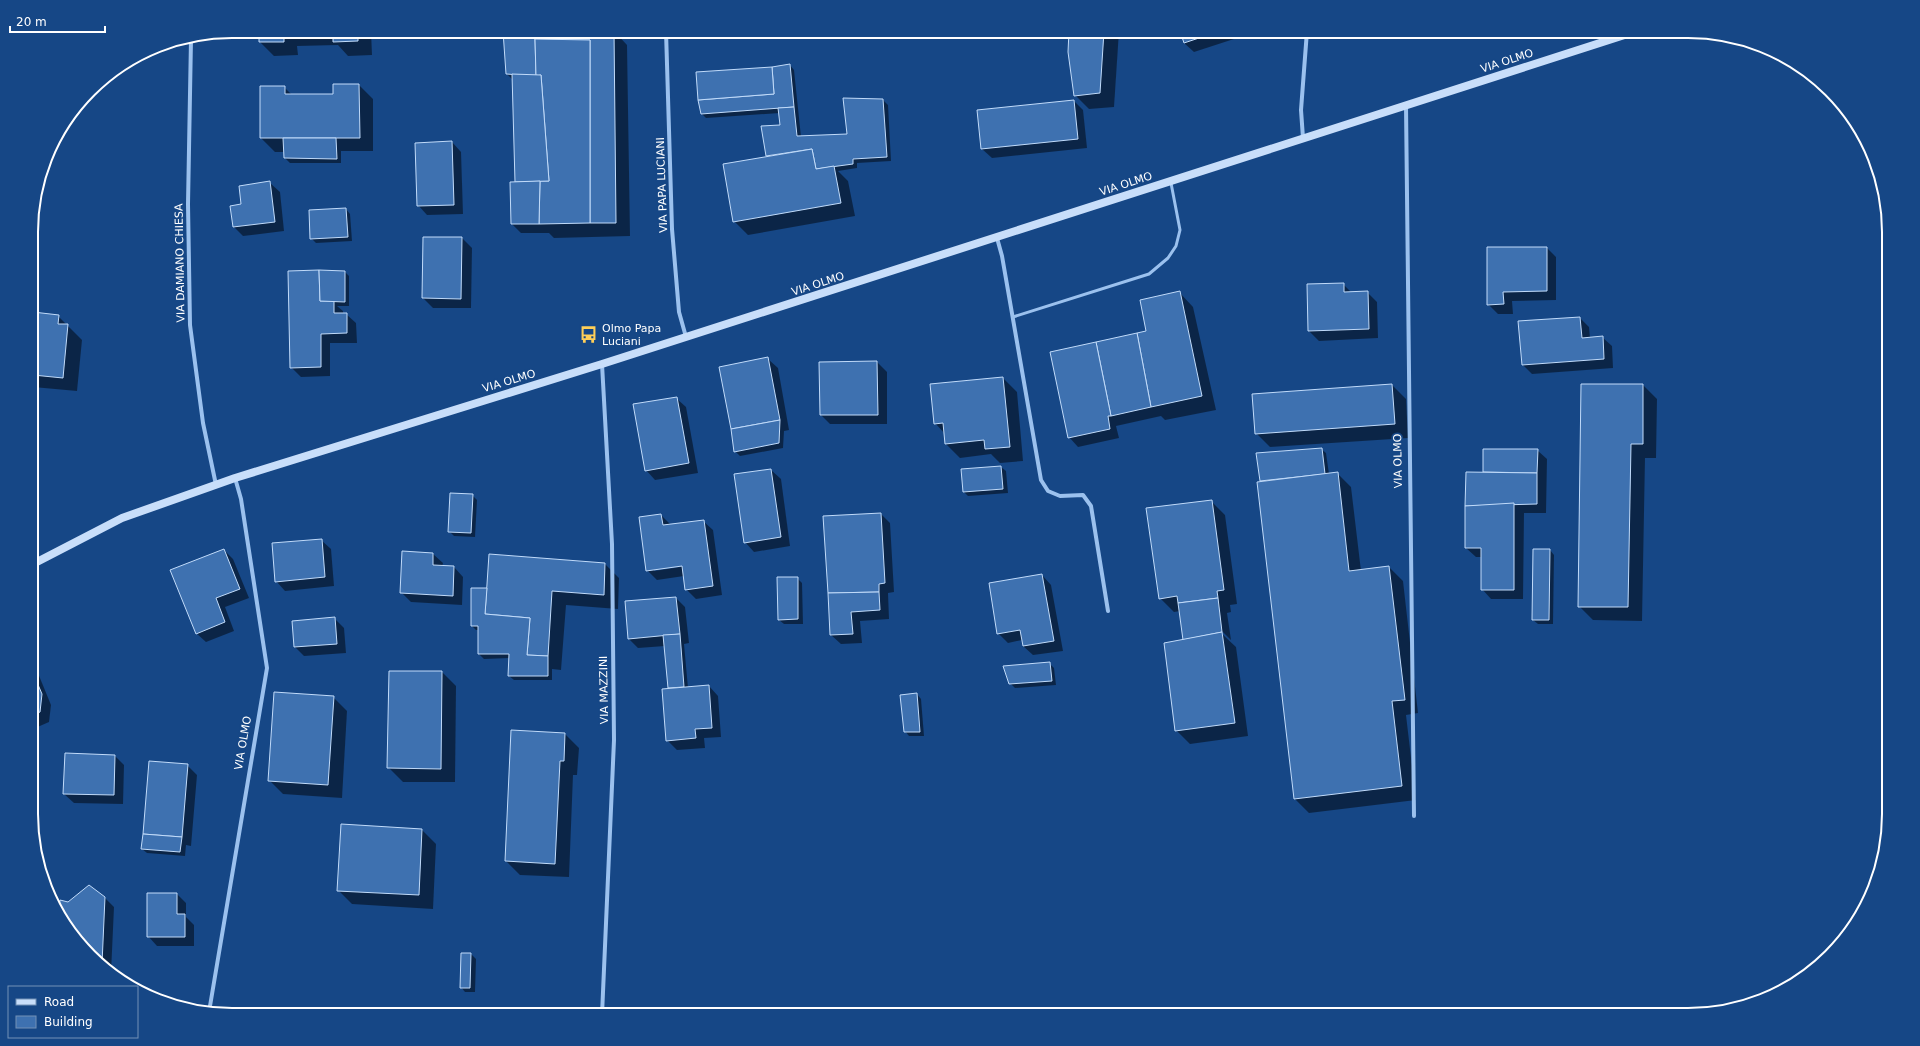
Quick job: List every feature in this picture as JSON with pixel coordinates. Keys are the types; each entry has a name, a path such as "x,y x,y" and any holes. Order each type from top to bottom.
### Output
{"street":[{"name":"VIA PAPA LUCIANI","path":"666,38 672,229 679,312 686,337"},
{"path":"1303,139 1301,110 1306,38"},
{"name":"VIA OLMO","path":"38,561 122,518 235,478 602,364 1615,38"},
{"name":"VIA DAMIANO CHIESA","path":"191,43 188,211 190,325 203,423 216,485"},
{"name":"VIA OLMO","path":"1406,105 1414,816"},
{"path":"997,238 1002,256 1041,480 1048,491 1060,496 1083,495 1091,506 1108,611"},
{"name":"VIA MAZZINI","path":"602,364 612,544 614,733 602,1008"},
{"name":"VIA OLMO","path":"210,1006 267,668 241,499 235,478"}],"lane":[{"path":"1013,317 1149,274 1168,258 1176,246 1180,230 1171,181"}],"building":[{"path":"259,38 284,38 284,42 259,42"},
{"path":"333,38 358,38 358,41 333,42"},
{"path":"503,38 614,38 616,223 590,223 590,40 535,39 536,76 506,74"},
{"path":"1069,38 1104,38 1100,93 1074,96 1068,52"},
{"path":"1182,38 1199,38 1184,43"},
{"path":"535,39 590,40 590,223 539,224 540,181 549,181 541,75 536,76"},
{"path":"790,64 794,107 701,114 698,100 774,94 772,67"},
{"path":"772,67 774,94 698,100 696,72"},
{"path":"512,74 541,75 549,181 515,182"},
{"path":"333,84 359,84 360,138 260,138 260,86 285,86 285,94 333,94"},
{"path":"843,98 883,99 887,157 853,159 853,164 816,169 812,149 766,156 761,126 780,125 778,108 794,107 797,136 847,134"},
{"path":"1074,100 1078,139 981,149 977,110"},
{"path":"283,138 336,138 337,159 284,158"},
{"path":"452,141 454,205 417,206 415,143"},
{"path":"812,149 816,169 834,166 841,203 733,222 723,164"},
{"path":"270,181 275,222 233,227 230,206 241,204 239,186"},
{"path":"540,181 539,224 511,224 510,182"},
{"path":"346,208 348,237 310,239 309,210"},
{"path":"423,237 462,237 461,299 422,298"},
{"path":"1487,247 1547,247 1547,291 1503,292 1504,304 1487,305"},
{"path":"319,270 320,301 334,301 334,313 347,313 347,333 321,334 321,367 290,368 288,271"},
{"path":"319,270 345,271 345,302 320,301"},
{"path":"1344,283 1344,292 1368,291 1369,329 1308,331 1307,284"},
{"path":"1180,291 1202,396 1151,407 1137,333 1146,331 1140,300"},
{"path":"38,313 59,315 58,324 68,324 63,378 38,376"},
{"path":"1580,317 1582,338 1603,336 1604,359 1522,365 1518,321"},
{"path":"1137,333 1151,407 1111,416 1096,342"},
{"path":"1096,342 1111,416 1108,416 1110,429 1068,438 1050,352"},
{"path":"768,357 780,420 731,429 719,367"},
{"path":"877,361 878,415 820,415 819,362"},
{"path":"1003,377 1010,447 985,449 984,440 945,444 943,423 934,424 930,384"},
{"path":"1392,384 1395,424 1255,434 1252,394"},
{"path":"1581,384 1643,384 1643,444 1631,444 1628,607 1578,607"},
{"path":"677,397 689,463 645,471 633,404"},
{"path":"780,420 779,443 734,452 731,429"},
{"path":"1322,448 1325,474 1260,481 1256,453"},
{"path":"1483,449 1538,449 1537,473 1483,472"},
{"path":"1001,466 1003,489 963,492 961,469"},
{"path":"771,469 781,537 744,543 734,474"},
{"path":"1338,472 1349,571 1389,566 1405,700 1392,701 1402,786 1294,799 1257,482"},
{"path":"1466,472 1537,473 1537,504 1465,506"},
{"path":"450,493 473,494 471,533 448,532"},
{"path":"1212,500 1224,590 1217,591 1218,598 1178,603 1177,596 1159,599 1146,508"},
{"path":"1514,503 1514,590 1481,590 1481,548 1465,548 1465,506"},
{"path":"881,513 885,583 879,584 879,592 828,593 823,516"},
{"path":"661,514 663,525 704,520 713,586 685,590 682,566 646,571 639,517"},
{"path":"322,539 325,577 275,582 272,543"},
{"path":"224,549 240,589 216,598 225,622 196,634 170,570"},
{"path":"1533,549 1550,549 1549,620 1532,620"},
{"path":"402,551 433,553 433,565 454,566 453,596 400,593"},
{"path":"489,554 605,563 604,595 552,591 548,656 527,655 530,618 485,614"},
{"path":"1042,574 1054,641 1023,646 1020,630 997,634 989,583"},
{"path":"777,577 798,577 798,619 778,620"},
{"path":"471,588 487,588 485,614 530,618 527,655 548,656 548,676 508,676 509,654 478,654 478,626 471,626"},
{"path":"879,592 880,610 851,612 853,634 830,635 828,593"},
{"path":"676,597 680,634 628,639 625,601"},
{"path":"1218,598 1222,632 1183,640 1178,603"},
{"path":"335,617 337,644 294,647 292,621"},
{"path":"1222,632 1235,723 1175,731 1164,643"},
{"path":"680,634 684,687 668,688 663,635"},
{"path":"1050,662 1052,681 1009,684 1003,666"},
{"path":"389,671 442,671 441,769 387,768"},
{"path":"38,685 42,694 40,712 38,713"},
{"path":"709,685 712,728 695,729 696,738 666,741 662,689"},
{"path":"274,692 334,696 328,785 268,781"},
{"path":"917,693 920,732 904,732 900,695"},
{"path":"511,730 565,733 564,761 560,761 555,864 505,861"},
{"path":"65,753 115,755 114,795 63,794"},
{"path":"149,761 188,764 182,837 143,834"},
{"path":"341,824 422,829 419,895 337,891"},
{"path":"143,834 182,837 180,852 141,849"},
{"path":"89,885 105,897 102,958 78,932 60,903 60,900 68,902"},
{"path":"147,893 177,893 177,914 185,914 185,937 147,937"},
{"path":"461,953 471,953 470,988 460,988"}],"place":[{"name":"Olmo Papa Luciani","path":"589,334"}]}
